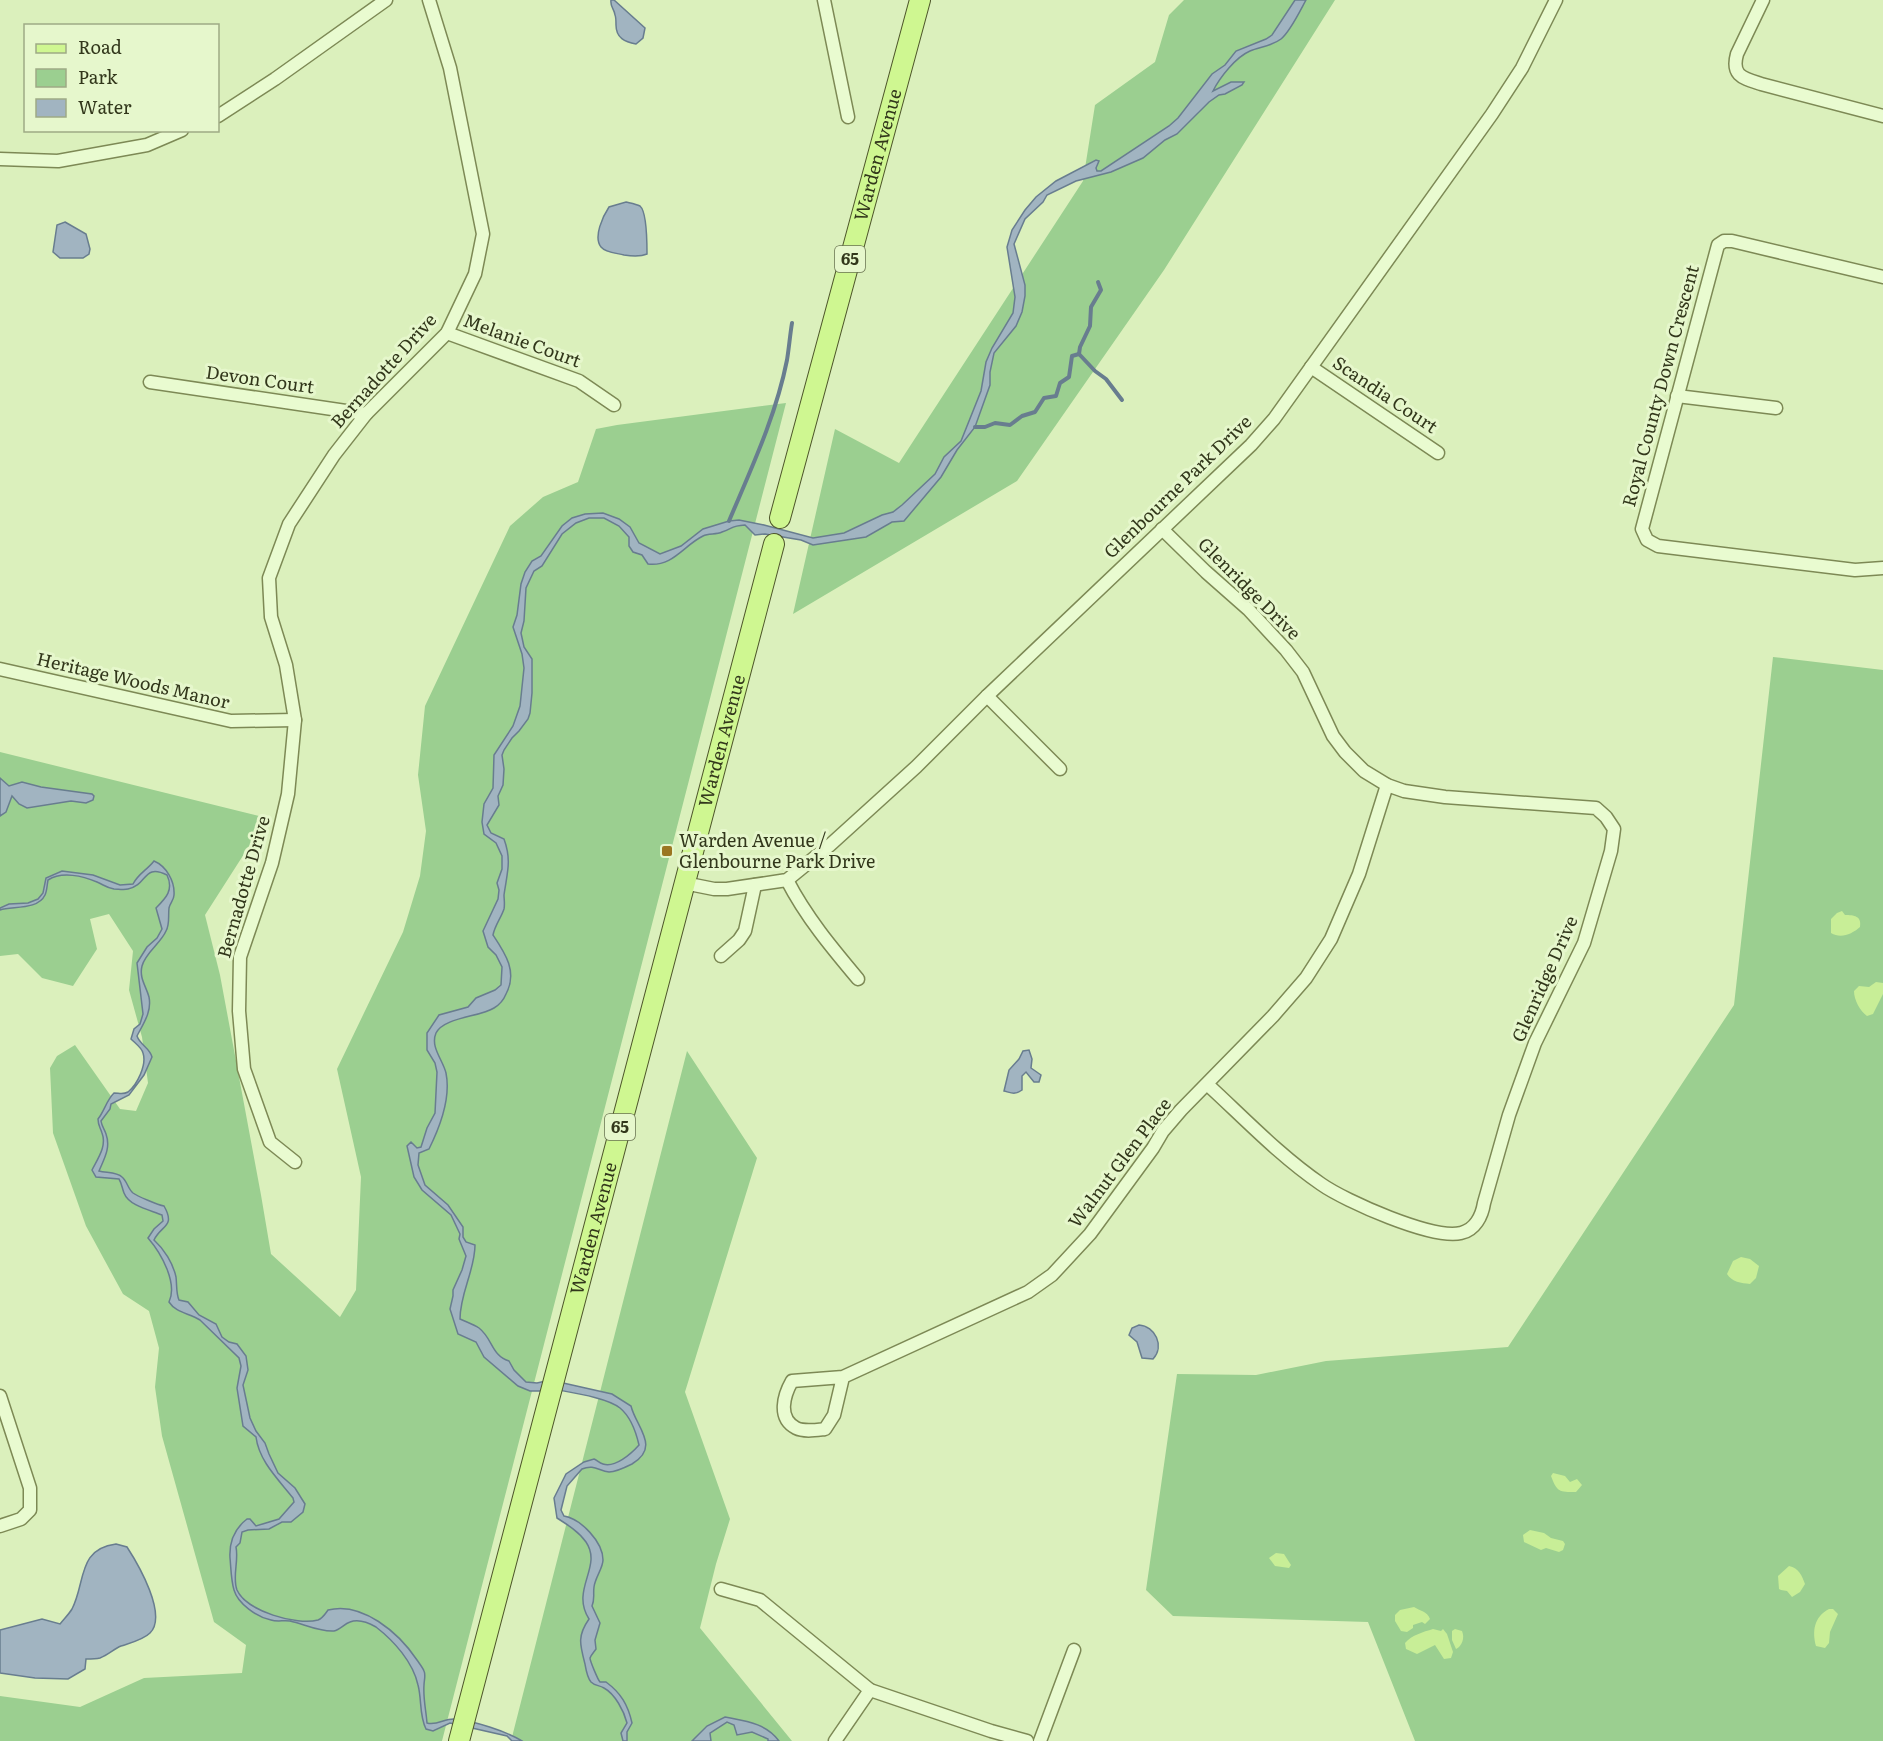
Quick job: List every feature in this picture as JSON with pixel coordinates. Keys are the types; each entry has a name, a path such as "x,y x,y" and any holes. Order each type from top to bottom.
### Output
{"main road":[{"name":"Warden Avenue","path":"780,518 920,0"},
{"name":"Warden Avenue","path":"462,1730 774,543"}],"street":[{"path":"219,115 275,79 386,0"},
{"name":"Bernadotte Drive","path":"296,1162 270,1142 244,1069 239,1011 240,957 275,852 288,794 295,720 286,665 271,617 269,578 289,524 334,455 366,414 447,333 475,274 483,234 450,68 429,0"},
{"path":"824,0 848,117"},
{"name":"Glenbourne Park Drive","path":"787,880 830,845 916,766 1251,445 1274,419 1492,114 1522,68 1556,0"},
{"path":"1762,0 1737,54 1735,63 1737,73 1761,84 1883,116"},
{"path":"0,159 58,161 147,145 177,132"},
{"name":"Royal County Down Crescent","path":"1883,277 1732,241 1721,242 1715,248 1643,523 1643,534 1647,540 1658,546 1855,570 1883,568"},
{"name":"Melanie Court","path":"447,333 579,381 614,405"},
{"name":"Scandia Court","path":"1311,367 1438,453"},
{"name":"Devon Court","path":"150,382 366,414"},
{"path":"1677,396 1776,408"},
{"name":"Glenridge Drive","path":"1162,529 1248,609 1286,650 1303,672 1333,736 1364,771 1387,785 1404,791 1444,797 1596,808 1614,829 1611,851 1584,943 1535,1042 1509,1116 1484,1203 1483,1214 1468,1231 1459,1234 1444,1233 1401,1222 1350,1201 1322,1185 1294,1164 1208,1085"},
{"name":"Heritage Woods Manor","path":"0,669 231,722 295,720"},
{"path":"987,696 1060,770"},
{"name":"Walnut Glen Place","path":"843,1377 834,1414 825,1429 810,1431 796,1428 785,1415 784,1396 792,1381 843,1377 1028,1292 1052,1275 1090,1234 1163,1131 1274,1016 1306,978 1331,939 1359,874 1387,785"},
{"path":"684,883 714,889 787,880 818,931 858,980"},
{"path":"721,956 739,940 745,931 755,885"},
{"path":"0,1396 30,1488 30,1510 21,1519 0,1526"},
{"path":"721,1589 760,1600 870,1690 1027,1741"},
{"path":"1040,1741 1074,1650"},
{"path":"835,1741 870,1690"}],"green space":[{"path":"1184,0 1335,0 1164,270 1017,481 793,614 835,429 899,463 1083,181 1095,105 1155,62 1169,15"},
{"path":"786,403 442,1741 0,1741 0,1696 80,1707 144,1678 242,1673 246,1645 214,1622 162,1436 155,1387 159,1348 149,1311 123,1294 86,1226 53,1133 50,1068 57,1056 75,1045 120,1109 136,1111 148,1083 142,1037 129,990 133,951 109,914 90,919 97,949 73,986 42,978 18,954 0,956 0,752 267,818 205,915 220,975 271,1254 340,1317 356,1290 361,1177 337,1069 403,932 420,876 426,831 418,775 425,706 510,526 543,497 578,482 596,429"},
{"path":"1773,657 1883,670 1883,1741 1415,1741 1368,1622 1173,1616 1146,1590 1177,1374 1256,1375 1326,1361 1508,1347 1734,1005"},
{"path":"687,1051 757,1158 685,1392 730,1519 700,1628 792,1741 511,1741"}],"sand":[{"path":"1842,911 1845,915 1859,918 1860,927 1854,932 1839,936 1831,933 1831,919"},
{"path":"1876,982 1883,983 1883,994 1873,1014 1867,1016 1858,1005 1854,991 1859,986 1869,987"},
{"path":"1741,1257 1750,1259 1759,1266 1756,1278 1750,1284 1740,1283 1727,1274 1733,1261"},
{"path":"1553,1473 1565,1476 1570,1482 1577,1479 1582,1485 1576,1492 1559,1490 1551,1476"},
{"path":"1530,1530 1563,1541 1565,1544 1563,1550 1559,1552 1546,1548 1541,1550 1524,1542 1523,1535"},
{"path":"1276,1553 1284,1554 1291,1565 1289,1568 1275,1566 1269,1558"},
{"path":"1789,1566 1798,1570 1805,1584 1800,1592 1792,1597 1787,1591 1779,1589 1778,1576"},
{"path":"1414,1607 1430,1619 1425,1624 1422,1622 1413,1625 1413,1628 1407,1632 1401,1631 1395,1621 1395,1615 1400,1610"},
{"path":"1829,1609 1833,1609 1838,1614 1830,1632 1829,1643 1825,1648 1816,1646 1815,1625 1820,1616"},
{"path":"1433,1629 1441,1631 1443,1629 1447,1634 1453,1652 1451,1658 1444,1659 1435,1645 1417,1654 1406,1649 1405,1643 1411,1638"},
{"path":"1455,1629 1462,1631 1463,1636 1461,1644 1456,1649 1452,1640 1452,1631"}],"water":[{"path":"611,0 614,0 645,28 643,38 636,44 625,41 619,36"},
{"path":"1295,0 1306,0 1284,36 1274,43 1250,51 1239,58 1224,74 1213,91 1231,82 1244,82 1242,85 1209,102 1177,134 1165,140 1143,158 1111,172 1076,181 1047,195 1025,219 1014,244 1025,285 1022,312 1016,326 994,353 990,385 975,427 957,450 941,477 904,521 892,522 866,537 813,545 801,540 765,534 755,535 745,525 737,526 720,533 703,536 664,562 648,564 642,555 633,552 629,546 629,537 619,526 604,518 589,518 576,523 562,534 542,566 534,571 526,588 521,633 524,647 532,659 530,713 502,755 504,769 503,785 498,796 499,805 487,825 491,833 504,839 508,854 504,909 493,935 509,963 511,978 503,1000 494,1008 454,1020 436,1033 436,1048 446,1073 446,1102 441,1122 429,1149 419,1153 418,1165 425,1185 448,1205 463,1227 463,1237 466,1242 475,1245 473,1263 462,1300 460,1319 484,1332 495,1351 509,1361 526,1382 537,1383 550,1380 612,1394 631,1406 644,1436 645,1451 632,1464 612,1472 593,1467 582,1469 567,1486 561,1510 564,1516 584,1526 590,1532 602,1553 603,1563 595,1584 592,1606 600,1623 595,1640 596,1649 590,1658 600,1682 606,1682 616,1691 628,1711 632,1723 627,1732 627,1741 623,1741 621,1733 627,1723 624,1713 612,1694 590,1680 582,1651 581,1636 589,1619 583,1598 591,1560 590,1551 580,1535 557,1518 554,1498 566,1474 584,1462 594,1459 603,1464 613,1464 632,1452 639,1445 635,1430 624,1412 614,1404 586,1395 548,1388 542,1391 530,1391 518,1386 484,1357 476,1342 458,1334 450,1309 453,1290 466,1256 459,1239 460,1234 451,1215 422,1190 414,1177 407,1146 411,1142 417,1148 421,1147 435,1113 437,1072 435,1063 427,1050 427,1033 439,1015 468,1007 476,998 501,985 502,967 496,955 488,947 483,931 498,899 497,883 502,869 502,856 496,843 484,834 482,822 484,804 493,788 494,755 513,726 520,706 524,668 513,627 525,572 532,561 541,556 562,526 572,518 585,514 603,513 619,519 630,527 639,543 660,554 681,546 703,529 729,521 739,520 764,525 813,538 844,533 893,512 935,474 944,457 961,441 981,391 986,362 1013,313 1015,297 1007,247 1012,230 1025,210 1036,197 1056,181 1096,160 1099,161 1097,171 1101,171 1169,126 1178,118 1212,74 1225,65 1236,51 1272,35"},
{"path":"626,202 640,206 642,209 646,228 647,254 624,255 603,249 599,243 600,227 609,207"},
{"path":"65,222 86,234 90,249 89,254 83,258 60,258 53,252 57,225"},
{"path":"0,778 9,786 22,782 94,796 93,800 86,803 71,801 27,808 19,804 12,796 6,812 0,816"},
{"path":"154,861 162,866 169,875 174,895 164,935 146,957 141,970 150,1002 146,1018 137,1036 152,1057 144,1075 129,1095 111,1104 101,1121 108,1144 99,1171 120,1175 133,1193 164,1206 168,1222 154,1240 165,1252 173,1267 179,1300 188,1302 199,1315 216,1324 222,1337 237,1344 246,1356 248,1370 243,1385 250,1418 265,1443 278,1473 295,1488 305,1504 303,1512 291,1522 282,1522 269,1529 242,1532 240,1543 236,1547 237,1590 250,1604 286,1619 318,1620 328,1610 341,1608 366,1615 390,1630 423,1668 427,1723 434,1724 451,1719 463,1720 499,1730 522,1741 512,1741 507,1736 450,1723 433,1731 426,1729 422,1718 418,1685 412,1668 396,1645 376,1627 353,1621 336,1630 328,1631 290,1621 273,1621 254,1613 236,1595 232,1582 230,1552 236,1531 247,1519 250,1519 256,1526 279,1519 294,1502 293,1498 265,1462 256,1437 243,1426 237,1388 241,1366 239,1358 200,1320 179,1311 169,1302 170,1277 163,1260 148,1238 163,1221 162,1215 130,1201 119,1179 96,1177 92,1170 103,1143 98,1119 114,1093 123,1094 131,1089 138,1080 144,1063 140,1047 131,1039 143,1014 137,963 162,929 156,908 168,893 169,880 167,875 154,872 149,873 134,887 114,889 79,876 54,877 48,880 47,890 42,900 25,907 0,910 9,904 28,903 38,899 43,893 46,878 62,871 93,875 120,885 133,884"},
{"path":"1029,1050 1032,1059 1031,1068 1041,1075 1039,1082 1034,1082 1026,1072 1022,1076 1022,1090 1015,1093 1004,1091 1009,1070 1023,1051"},
{"path":"1139,1325 1150,1329 1157,1338 1158,1348 1153,1359 1142,1358 1137,1342 1129,1335 1132,1328"},
{"path":"116,1544 127,1547 138,1565 154,1602 155,1625 150,1633 100,1658 86,1659 85,1669 68,1679 35,1678 0,1673 0,1630 42,1619 60,1624 72,1609 89,1560 103,1547"},
{"path":"725,1717 768,1730 779,1741 768,1741 752,1732 737,1735 734,1725 727,1722 710,1733 711,1741 692,1741 707,1726"}],"waterway":[{"path":"1079,354 1090,326 1091,307 1101,290 1098,282"},
{"path":"729,521 762,442 776,401 787,360 792,323"},
{"path":"1079,354 1106,379 1122,400"},
{"path":"975,427 985,427 995,423 1010,425 1022,416 1035,412 1044,398 1056,396 1060,383 1069,377 1072,356 1079,354"}],"place":[{"name":"Warden Avenue / Glenbourne Park Drive","path":"667,851"}]}
